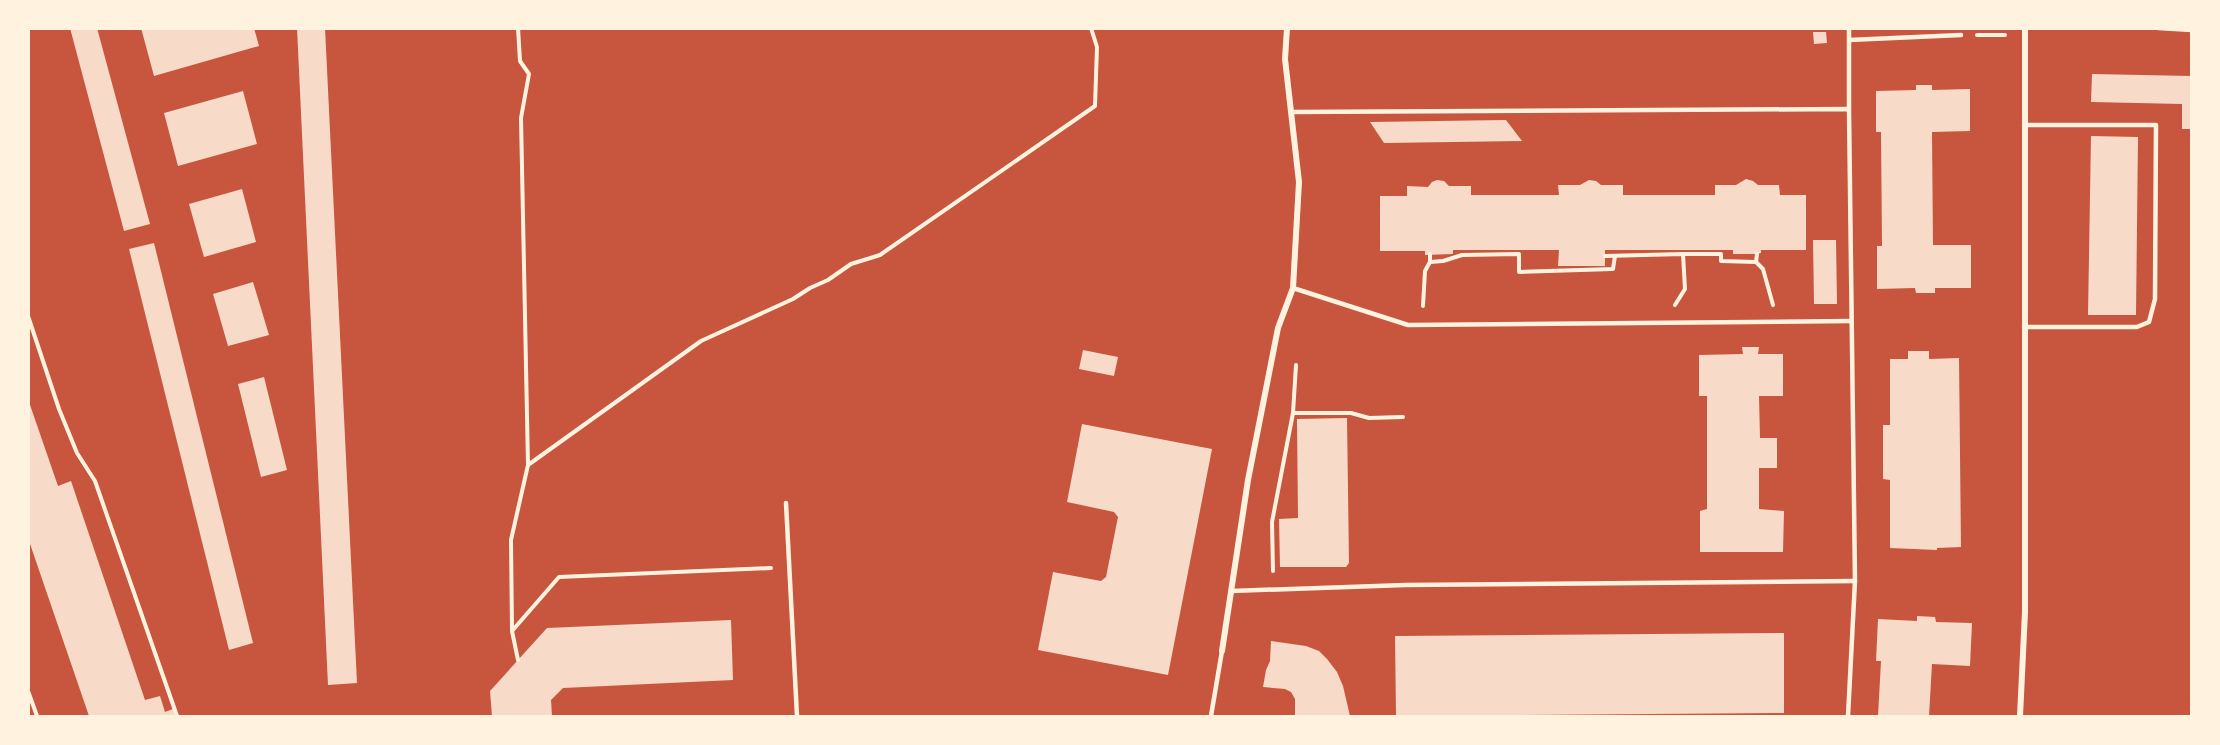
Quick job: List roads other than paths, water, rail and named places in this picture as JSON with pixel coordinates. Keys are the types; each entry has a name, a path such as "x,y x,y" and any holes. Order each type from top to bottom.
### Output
{"street":[{"path":"1222,651 1248,480 1278,328 1293,288 1299,182 1285,58 1287,28"},
{"path":"2020,717 2025,612 2025,32"}],"lane":[{"path":"1848,717 1855,580 1849,28"},
{"path":"2158,28 2192,30"},
{"path":"1849,40 1961,35"},
{"path":"1291,112 1849,109"},
{"path":"2024,125 2157,125 2155,299 2149,322 2137,327 2024,327"},
{"path":"1293,288 1408,325 1851,321"},
{"path":"786,503 797,717"},
{"path":"1230,591 1405,585 1855,580"},
{"path":"1211,717 1222,651"}]}
